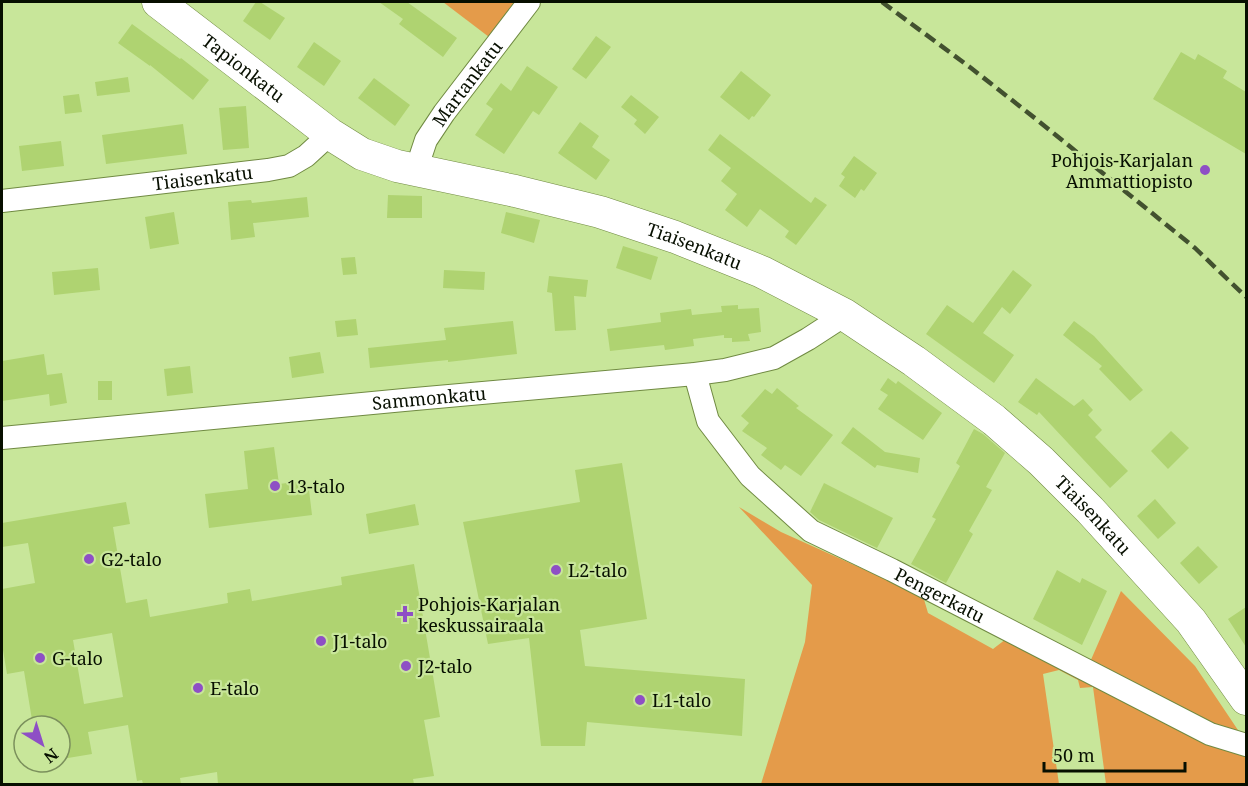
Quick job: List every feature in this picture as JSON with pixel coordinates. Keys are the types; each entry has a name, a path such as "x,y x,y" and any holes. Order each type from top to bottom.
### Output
{"street":[{"name":"Tapionkatu","path":"158,2 330,134"},
{"name":"Martankatu","path":"419,171 426,140 529,2"},
{"name":"Tiaisenkatu","path":"2,201 289,166 306,156 330,134 362,154 397,166 600,212 675,237 762,272 845,315 914,361 994,420 1041,461 1090,510 1191,621 1246,699"},
{"name":"Sammonkatu","path":"2,438 725,370 774,358 845,315"},
{"name":"Pengerkatu","path":"695,374 708,421 750,476 811,531 1210,734 1246,745"}],"shaded area":[{"path":"443,2 515,2 489,37"},
{"path":"739,507 781,532 923,596 928,613 993,649 1006,639 1090,662 1121,591 1195,666 1246,742 1246,784 1106,784 1093,687 1080,688 1078,680 1059,670 1043,674 1059,784 761,784 805,642 812,585"}],"building":[{"path":"256,2 260,2 285,18 270,40 243,21"},
{"path":"379,2 407,2 457,38 443,57 399,24 403,19"},
{"path":"132,24 209,80 193,100 150,65 118,43"},
{"path":"596,36 611,47 586,79 572,69"},
{"path":"314,42 341,61 324,86 297,67"},
{"path":"1181,52 1195,60 1198,54 1227,71 1223,78 1246,92 1246,154 1153,99"},
{"path":"527,66 558,87 539,115 533,111 504,154 475,135 493,109 486,104 501,83 511,91"},
{"path":"741,71 771,95 749,120 720,97"},
{"path":"128,77 130,92 97,96 95,82"},
{"path":"374,78 410,105 395,126 358,98"},
{"path":"79,94 82,112 65,114 63,96"},
{"path":"631,95 659,117 645,134 634,124 637,120 621,107"},
{"path":"246,106 249,148 223,150 219,108"},
{"path":"580,122 599,136 592,147 610,160 596,180 558,153"},
{"path":"183,124 187,154 106,164 102,135"},
{"path":"720,134 811,203 815,197 827,205 796,245 785,237 789,231 760,209 747,227 725,210 737,194 721,181 731,168 708,150"},
{"path":"61,141 64,166 22,171 19,146"},
{"path":"854,156 877,173 864,191 861,189 855,198 839,186 845,177 841,174"},
{"path":"388,195 422,196 422,218 387,218"},
{"path":"307,197 309,217 253,223 255,237 231,240 228,202 251,200 252,203"},
{"path":"174,212 179,244 150,249 145,217"},
{"path":"506,212 540,220 534,243 501,233"},
{"path":"623,246 658,257 651,280 616,268"},
{"path":"355,257 357,274 343,275 341,258"},
{"path":"98,268 100,290 54,295 52,272"},
{"path":"444,270 485,272 484,290 443,288"},
{"path":"1013,270 1032,285 1010,314 1002,307 983,333 1014,355 994,383 926,334 947,305 973,323"},
{"path":"549,276 588,280 586,297 574,296 576,330 555,331 552,293 547,292"},
{"path":"738,305 738,309 759,308 761,332 748,334 750,341 732,342 732,338 724,338 724,335 693,339 694,346 665,350 664,345 610,351 607,329 661,322 660,313 691,309 692,315 722,312 721,306"},
{"path":"356,319 358,335 337,337 335,321"},
{"path":"513,321 517,354 370,368 368,348 446,340 444,328"},
{"path":"1074,321 1094,336 1143,390 1130,401 1099,369 1102,366 1063,335"},
{"path":"320,352 324,373 292,378 289,357"},
{"path":"44,354 47,375 62,373 67,403 50,406 49,394 2,401 2,361"},
{"path":"190,366 193,393 167,396 164,369"},
{"path":"888,378 896,384 898,381 942,413 923,440 878,409 888,395 880,390"},
{"path":"1036,378 1074,406 1083,399 1093,410 1088,415 1102,430 1095,437 1128,471 1110,488 1039,412 1037,415 1018,402"},
{"path":"98,381 112,381 112,400 98,400"},
{"path":"777,388 799,406 796,408 833,435 801,476 785,465 781,470 761,455 767,448 742,431 749,423 741,416 765,389 772,394"},
{"path":"853,427 885,452 920,458 918,473 877,465 875,468 841,443"},
{"path":"974,429 1005,453 986,487 992,490 969,531 973,534 946,583 911,564 936,519 932,517 960,466 956,463"},
{"path":"1171,431 1189,448 1168,469 1151,451"},
{"name":"13-talo","path":"274,447 279,484 302,481 303,491 309,490 312,515 209,528 205,494 248,489 244,451"},
{"name":"L2-talo","path":"622,463 647,619 580,630 585,666 745,679 742,736 587,722 585,746 541,746 529,638 488,644 463,522 580,502 575,470"},
{"path":"824,483 893,518 877,548 819,520 810,512"},
{"path":"1155,499 1176,523 1158,539 1137,516"},
{"path":"126,502 130,524 113,527 126,603 147,599 150,617 228,603 227,593 250,589 252,601 342,585 341,577 414,564 440,717 424,720 434,776 413,779 414,784 218,784 217,772 180,778 181,784 143,784 142,780 137,781 128,725 88,732 92,754 72,757 72,714 31,714 24,671 7,674 2,644 2,589 35,583 28,543 2,547 2,523","holes":["112,633 123,697 84,704 73,640"]},
{"path":"415,504 419,525 369,534 366,514"},
{"path":"1198,546 1218,567 1199,584 1180,563"},
{"path":"1057,570 1080,583 1082,578 1107,591 1082,645 1033,619"},
{"path":"1246,607 1246,647 1228,619"}],"railway":[{"path":"882,2 1036,119 1195,248 1246,297"}],"place":[{"name":"Pohjois-Karjalan Ammattiopisto","path":"1205,170"},
{"name":"13-talo","path":"275,486"},
{"name":"G2-talo","path":"89,559"},
{"name":"L2-talo","path":"556,570"},
{"name":"Pohjois-Karjalan keskussairaala","path":"405,614"},
{"name":"J1-talo","path":"321,641"},
{"name":"G-talo","path":"40,658"},
{"name":"J2-talo","path":"406,666"},
{"name":"E-talo","path":"198,688"},
{"name":"L1-talo","path":"640,700"}]}
